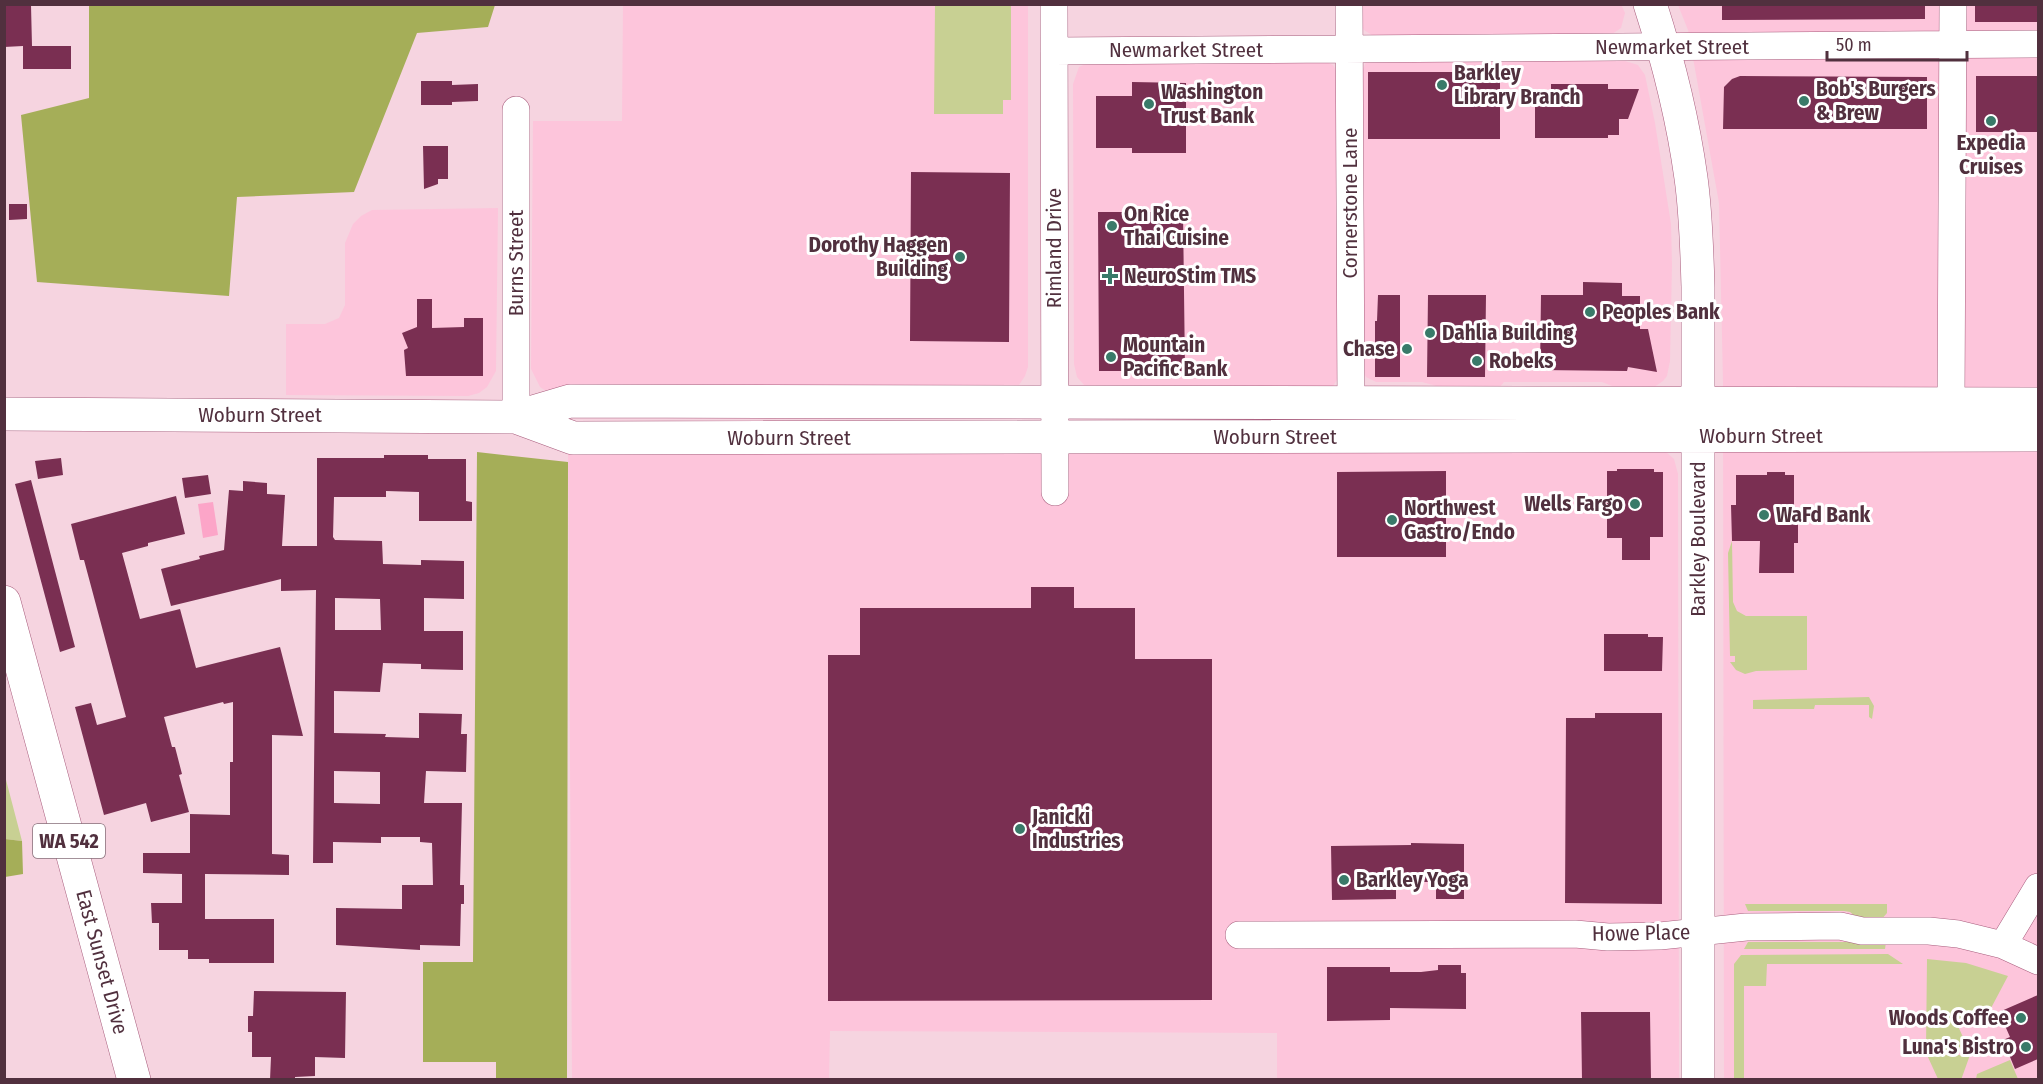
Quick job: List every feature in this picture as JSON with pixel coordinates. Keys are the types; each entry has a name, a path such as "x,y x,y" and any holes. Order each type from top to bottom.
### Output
{"main road":[{"name":"Barkley Boulevard","path":"1650,4 1669,69 1691,179 1696,228 1698,287 1698,1080"},
{"name":"Woburn Street","path":"4,414 516,417 570,400 2038,404"},
{"name":"Woburn Street","path":"516,417 573,438 2038,435"},
{"name":"East Sunset Drive","path":"4,602 134,1080"}],"street":[{"name":"Rimland Drive","path":"1054,4 1055,492"},
{"name":"Cornerstone Lane","path":"1348,4 1351,402"},
{"path":"1951,404 1953,4"},
{"name":"Newmarket Street","path":"1054,51 2038,44"},
{"name":"Burns Street","path":"516,110 516,417"},
{"path":"2003,945 2038,886"},
{"name":"Howe Place","path":"1239,935 1575,934 1608,937 1660,936 1746,927 1840,926 1862,931 1941,932 2003,945 2038,961"}],"shaded area":[{"path":"1357,4 1621,4 1625,13 1621,28 1608,37 1375,37 1364,30 1357,20"},
{"path":"623,5 1028,5 1028,367 1019,385 1010,391 549,393 540,387 531,369 533,121 622,121"},
{"path":"1678,5 2038,5 2038,1079 1724,1079 1723,381 1719,203 1688,30"},
{"path":"1537,58 1625,61 1638,65 1645,75 1671,224 1670,361 1667,376 1650,390 1625,391 1602,382 1504,382 1498,389 1458,392 1422,382 1376,382 1366,377 1361,368 1362,72 1366,62 1376,59"},
{"path":"1094,60 1321,60 1333,65 1339,76 1338,378 1332,388 1085,386 1077,377 1074,364 1073,84 1079,67"},
{"path":"498,208 496,371 487,387 479,393 468,396 286,395 286,324 325,324 339,318 345,305 345,243 353,224 361,216 372,210"},
{"path":"568,445 1665,451 1674,459 1678,474 1679,1079 1277,1079 1277,1033 830,1031 829,1079 572,1079"},
{"path":"213,502 218,535 203,538 198,504"}],"green space":[{"path":"89,4 495,5 488,27 417,33 354,192 237,197 229,296 37,282 21,115 89,98"},
{"path":"935,5 1011,5 1011,100 1003,100 1003,114 934,114"},
{"path":"477,452 568,462 567,1079 496,1079 496,1062 423,1062 423,962 473,962"},
{"path":"1732,541 1733,602 1737,611 1746,616 1807,616 1807,670 1756,671 1745,674 1736,670 1730,662 1735,662 1735,656 1730,656 1728,553"},
{"path":"1869,697 1874,706 1872,719 1869,717 1869,705 1815,705 1814,709 1753,709 1753,700"},
{"path":"5,776 22,841 5,839"},
{"path":"5,839 22,841 23,874 5,877"},
{"path":"1745,904 1887,904 1887,913 1881,920 1857,918 1850,912 1844,911 1748,911"},
{"path":"1748,942 1886,942 1885,949 1744,949"},
{"path":"1888,954 1903,964 1767,964 1766,986 1744,986 1744,1079 1734,1079 1734,964 1741,955"},
{"path":"1927,959 1966,963 2008,976 1990,1010 1957,1024 1969,1050 1926,1050"},
{"path":"1927,1055 1970,1055 1961,1080 1938,1079"},
{"path":"2010,1060 2018,1079 1976,1079 1977,1074"}],"building":[{"path":"1722,4 1925,4 1925,19 1722,20"},
{"path":"1975,4 2038,4 2038,22 1975,22"},
{"path":"4,5 31,5 32,46 71,46 71,69 23,69 23,46 4,47"},
{"path":"1368,72 1500,72 1500,139 1368,139"},
{"path":"1740,76 1927,77 1927,129 1723,129 1724,87 1732,79"},
{"path":"1976,76 2038,76 2038,132 1976,132"},
{"path":"421,81 452,81 452,85 478,84 478,101 452,102 452,105 421,105"},
{"path":"1132,82 1186,83 1186,153 1132,153 1132,148 1096,148 1096,96 1132,96"},
{"path":"1551,84 1608,84 1608,89 1639,89 1628,119 1619,119 1619,135 1608,135 1608,138 1535,138 1535,105 1540,105 1540,91 1551,91"},
{"path":"423,146 448,146 448,179 438,179 438,184 424,189"},
{"name":"Dorothy Haggen Building","path":"911,172 1010,173 1009,342 910,341"},
{"path":"9,204 27,204 27,219 9,220"},
{"path":"1098,212 1183,212 1185,371 1099,371"},
{"name":"Peoples Bank","path":"1583,282 1622,283 1622,296 1640,296 1640,329 1648,329 1657,372 1628,367 1627,371 1540,370 1541,295 1583,295"},
{"path":"1378,295 1400,295 1400,377 1375,377 1375,321 1377,321"},
{"path":"1428,295 1486,295 1485,377 1427,377"},
{"path":"417,299 432,299 432,328 464,327 464,318 483,318 483,376 406,376 404,350 408,348 402,333 417,327"},
{"path":"384,455 428,455 428,459 466,459 466,501 472,502 472,521 419,521 419,492 386,491 386,497 334,497 333,537 335,540 382,541 383,564 421,565 421,560 464,561 464,599 424,598 424,631 463,631 463,670 421,669 421,664 383,663 380,692 334,691 334,733 386,734 385,737 419,738 419,713 462,714 461,734 467,734 466,772 426,771 424,803 462,803 460,885 464,885 464,904 461,904 460,946 420,945 420,950 336,945 336,908 402,909 402,885 433,885 432,843 420,842 420,837 381,837 381,843 333,842 333,863 313,863 316,590 281,591 281,579 171,606 161,569 224,550 229,490 243,491 243,481 267,483 267,494 285,495 282,546 317,546 317,458 384,458","holes":["335,598 380,599 381,630 335,630","334,771 380,772 380,804 334,803"]},
{"path":"61,458 63,475 38,479 35,461"},
{"name":"Wells Fargo","path":"1617,469 1654,469 1654,472 1663,472 1663,537 1650,537 1650,560 1622,560 1622,538 1607,538 1607,471 1617,471"},
{"name":"Northwest Gastro/Endo","path":"1446,471 1446,557 1337,557 1337,472"},
{"name":"WaFd Bank","path":"1767,472 1785,472 1785,475 1794,475 1794,508 1798,508 1798,543 1794,543 1794,573 1759,573 1760,541 1732,541 1731,505 1736,505 1736,475 1767,475"},
{"path":"208,475 211,494 185,498 182,478"},
{"path":"31,480 75,647 60,652 15,484"},
{"path":"176,496 185,534 148,543 148,546 122,553 140,619 180,609 196,668 280,647 303,736 272,735 272,854 289,855 289,875 205,874 205,919 274,919 274,963 209,963 209,959 188,959 188,950 159,950 159,923 152,923 151,903 182,903 182,874 143,873 143,853 190,853 190,814 230,815 233,702 224,704 223,702 164,717 172,747 175,747 182,774 179,775 189,812 151,822 146,803 104,815 75,707 91,703 97,725 126,717 84,560 80,560 71,524"},
{"name":"Janicki Industries","path":"1031,587 1074,587 1074,608 1135,608 1135,659 1212,659 1212,1000 828,1001 828,655 860,655 860,608 1031,608"},
{"path":"1604,634 1648,634 1648,637 1663,637 1662,671 1604,671"},
{"path":"1595,713 1662,713 1662,904 1565,903 1566,718 1595,718"},
{"path":"1411,843 1464,844 1464,899 1436,899 1436,882 1396,882 1396,899 1332,900 1331,846 1411,845"},
{"path":"1438,965 1461,965 1461,973 1466,973 1466,1009 1390,1008 1390,1020 1327,1021 1327,967 1390,967 1390,972 1421,972 1438,970"},
{"path":"254,991 346,992 345,1058 315,1057 315,1076 295,1077 295,1080 270,1080 271,1057 252,1057 252,1032 248,1032 248,1016 253,1016"},
{"path":"2038,995 2038,1059 2015,1069 2003,1040 2010,1037 1999,1012"},
{"path":"1581,1012 1650,1012 1651,1080 1582,1080"}],"place":[{"name":"Barkley Library Branch","path":"1442,85"},
{"name":"Bob's Burgers & Brew","path":"1804,101"},
{"name":"Washington Trust Bank","path":"1149,104"},
{"name":"Expedia Cruises","path":"1991,121"},
{"name":"On Rice Thai Cuisine","path":"1112,226"},
{"name":"Dorothy Haggen Building","path":"960,257"},
{"name":"NeuroStim TMS","path":"1110,276"},
{"name":"Peoples Bank","path":"1590,312"},
{"name":"Dahlia Building","path":"1430,333"},
{"name":"Chase","path":"1407,349"},
{"name":"Mountain Pacific Bank","path":"1111,357"},
{"name":"Robeks","path":"1477,361"},
{"name":"Wells Fargo","path":"1635,504"},
{"name":"WaFd Bank","path":"1764,515"},
{"name":"Northwest Gastro/Endo","path":"1392,520"},
{"name":"Janicki Industries","path":"1020,829"},
{"name":"Barkley Yoga","path":"1344,880"},
{"name":"Woods Coffee","path":"2021,1018"},
{"name":"Luna's Bistro","path":"2026,1047"}]}
